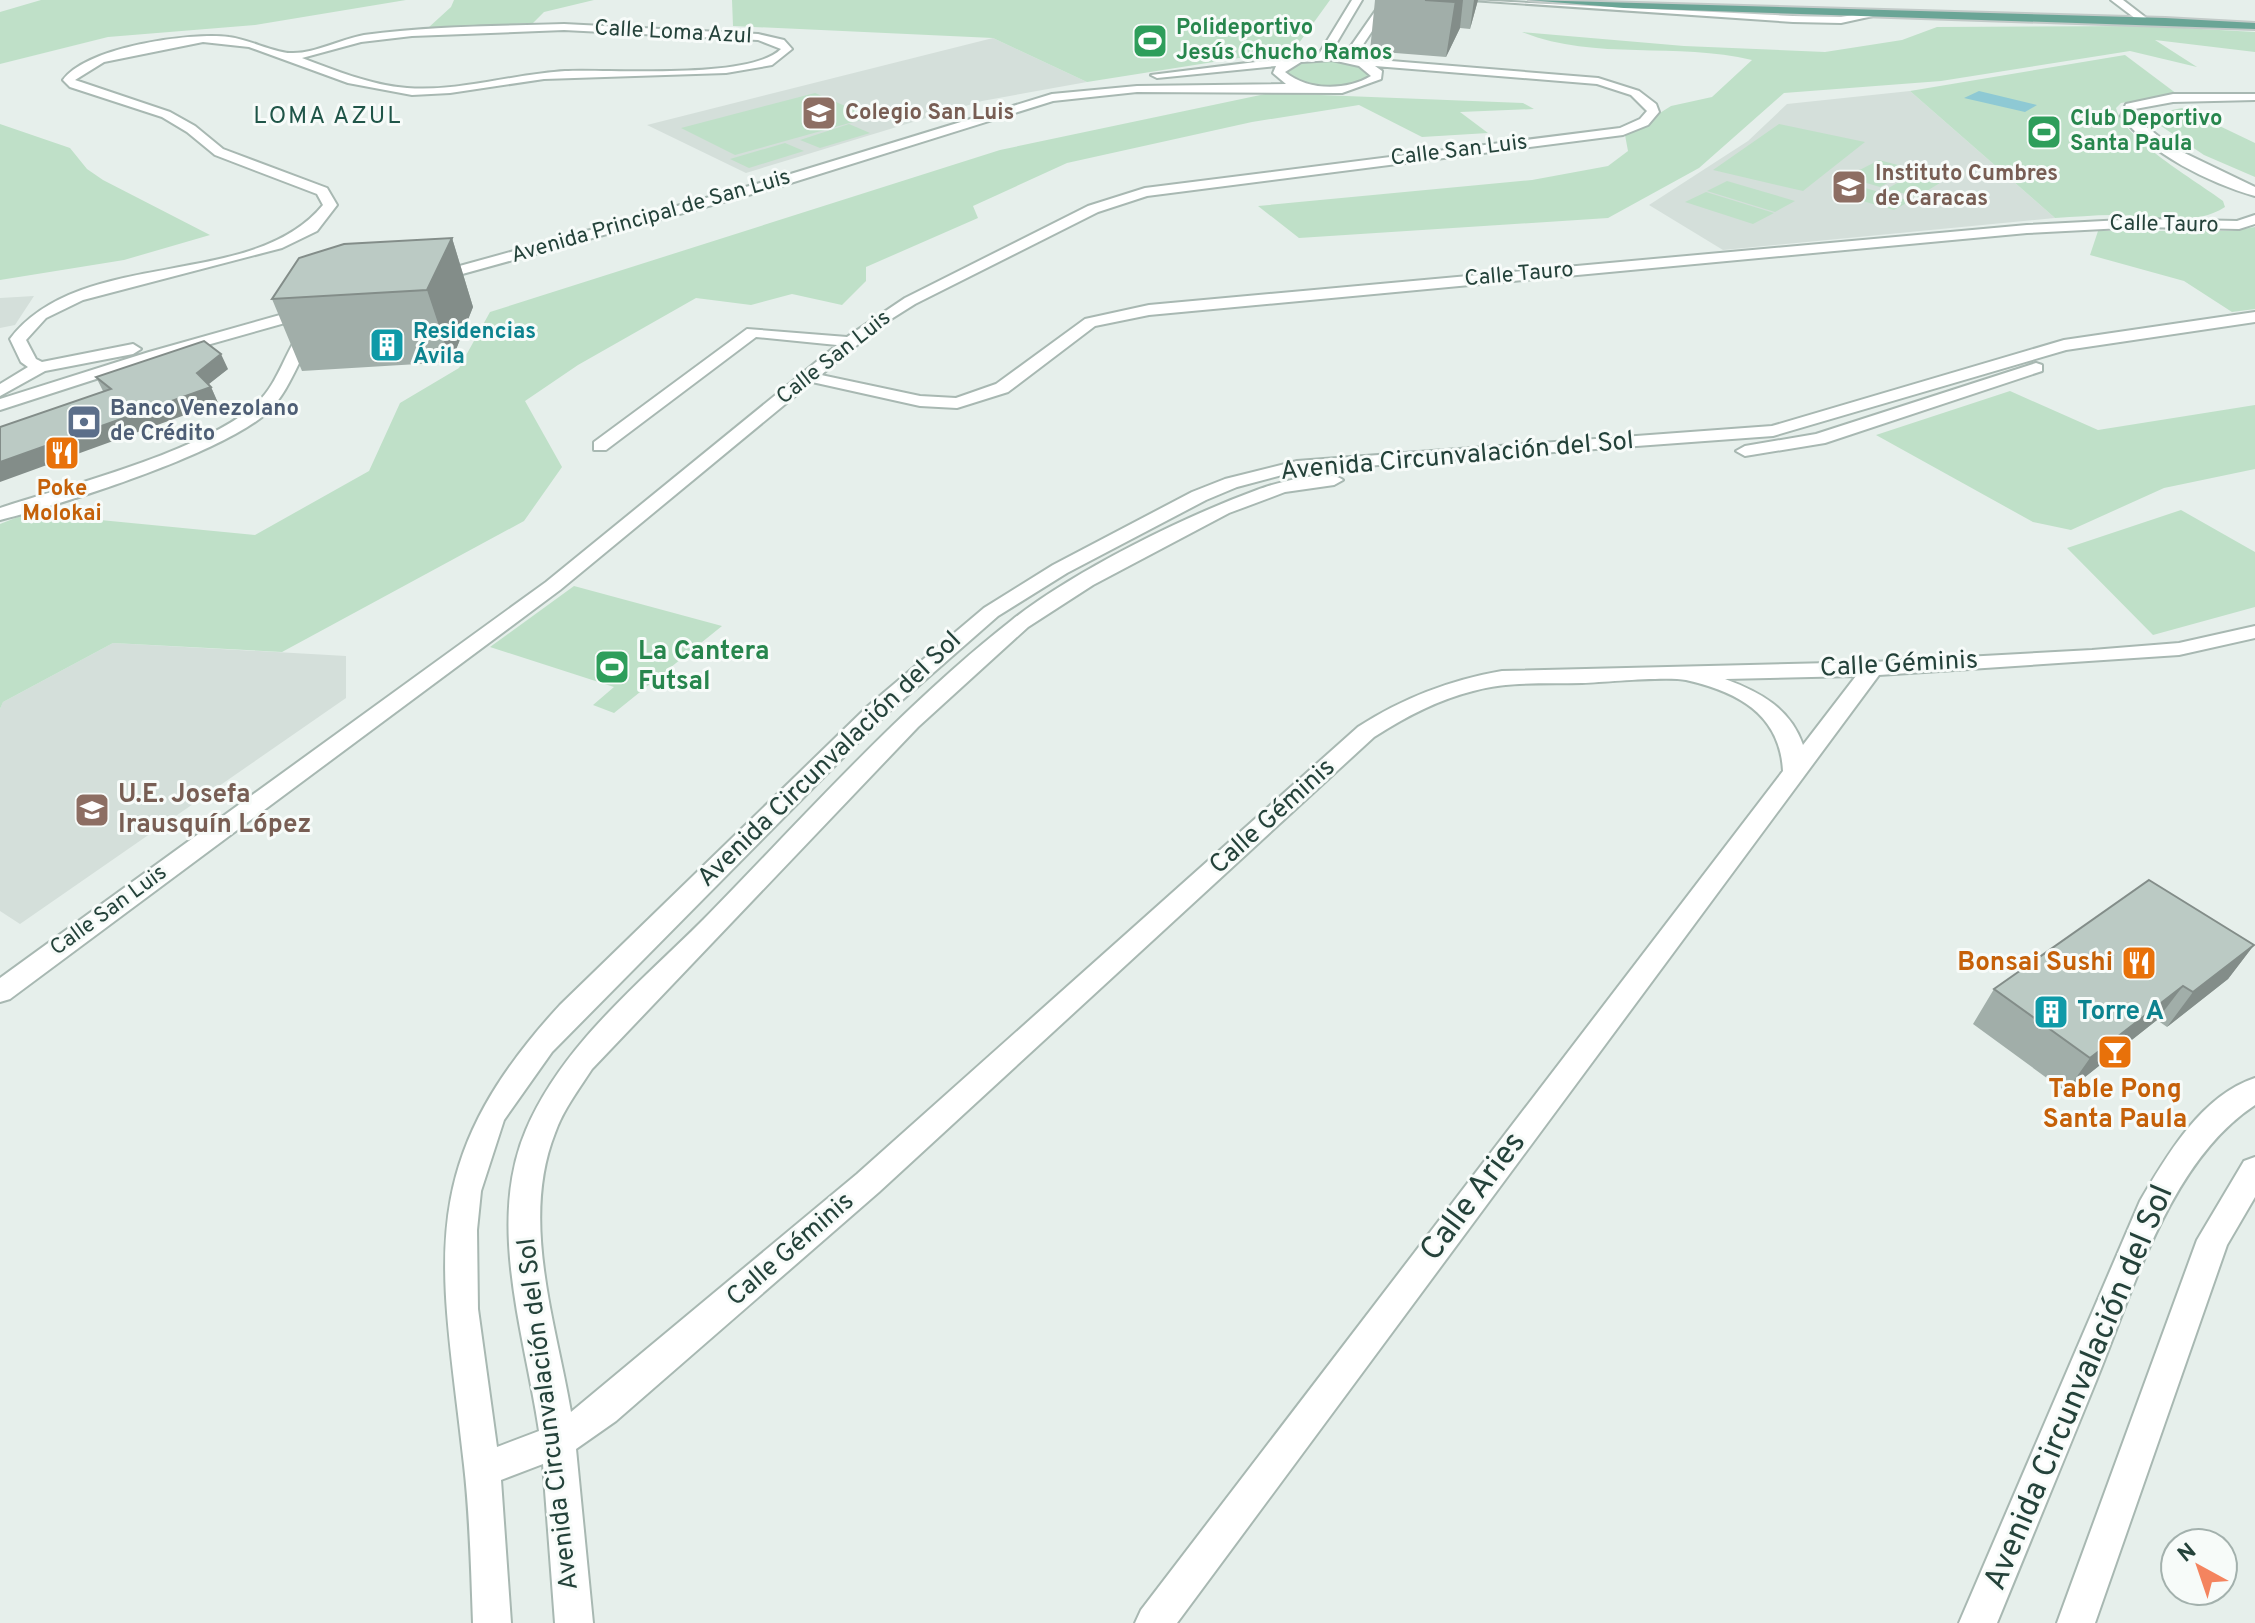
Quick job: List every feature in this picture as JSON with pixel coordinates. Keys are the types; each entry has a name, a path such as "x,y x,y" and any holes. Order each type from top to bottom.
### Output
{"main road":[{"path":"1534,0 1680,9 2144,20 2255,26"},
{"path":"1642,0 1844,8 2133,11 2255,18"}],"street":[{"path":"1323,57 1357,0"},
{"path":"1356,86 1374,80 1377,74 1368,65 1351,60 1388,0"},
{"path":"1476,0 1793,19 1841,20 1877,14"},
{"path":"2116,0 2144,20"},
{"name":"Calle Loma Azul","path":"34,371 18,339 22,330 44,312 95,292 277,243 318,222 327,214 330,205 322,191 219,152 203,144 190,128 146,108 74,85 69,80 71,75 101,59 203,40 232,41 389,90 414,92 454,90 540,77 711,71 767,62 780,57 787,49 780,42 758,37 564,27 383,35 289,58"},
{"name":"Calle San Luis","path":"0,992 553,586 850,342 910,301 1093,209 1136,195 1185,185 1623,131 1644,122 1653,112 1642,96 1598,81 1323,57"},
{"name":"Avenida Principal de San Luis","path":"421,270 725,188 1054,90 1323,57"},
{"path":"1293,61 1282,66 1281,76 1311,87"},
{"name":"Calle San Luis","path":"1356,86 1444,66"},
{"name":"Avenida Principal de San Luis","path":"411,283 776,183 1052,98 1137,89 1356,86"},
{"path":"2255,100 2158,99 2130,107 2127,116 2139,129 2209,174 2255,192"},
{"path":"2255,100 2171,105 2150,111 2147,118 2158,129 2219,168 2255,183"},
{"name":"Calle Tauro","path":"809,377 920,401 957,403 1002,388 1090,322 1137,312 2051,227 2142,223 2230,225 2255,219"},
{"path":"0,391 34,371 149,345 315,299"},
{"path":"0,405 253,327 332,307 305,335 263,407 245,421 108,477 0,514"},
{"name":"Avenida Circunvalación del Sol","path":"492,1623 483,1470 458,1282 464,1198 476,1151 500,1102 534,1053 828,757 949,645 991,612 1126,533 1231,483 1297,466 1773,431 2064,345 2255,317"},
{"path":"253,327 305,335"},
{"name":"Avenida Circunvalación del Sol","path":"574,1623 558,1441 525,1254 528,1180 536,1143 554,1103 603,1037 863,769 982,654 1021,623 1141,551 1251,496 1306,482 1775,448 1874,423 2081,355 2255,331"},
{"path":"600,446 753,332 850,342"},
{"path":"34,371 31,384 57,386"},
{"name":"Calle Géminis","path":"483,1470 558,1441 616,1399 868,1183 1366,732 1397,711 1473,682 1669,671 1873,669 2179,649 2255,632"},
{"name":"Calle Aries","path":"1154,1623 1873,669"},
{"path":"1669,671 1720,685 1772,711 1792,737 1795,772"},
{"path":"828,757 863,769"},
{"name":"Avenida Circunvalación del Sol","path":"1978,1623 2151,1211 2178,1165 2203,1133 2236,1100 2255,1090"},
{"path":"2076,1623 2213,1240 2255,1170"}],"shaded area":[{"name":"Colegio San Luis","path":"993,38 1087,82 982,101 746,173 647,125"},
{"name":"Instituto Cumbres de Caracas","path":"1910,91 2055,218 1723,250 1649,205 1748,141 1787,104"},
{"path":"34,296 15,325 0,328 0,298"},
{"name":"U.E. Josefa Irausquín López","path":"113,643 346,656 346,698 20,924 0,911 0,709 3,702"}],"green space":[{"path":"41,0 406,0 255,25 108,37 0,64 0,12"},
{"path":"454,0 594,0 544,12 533,23 428,28 451,7"},
{"path":"732,0 1330,0 1299,43 1283,51 1087,82 993,38 733,26"},
{"path":"2148,26 2255,32 2255,52 2155,40 2197,67 2130,51 1941,81 1784,93 1699,168 1608,218 1299,238 1258,206 1532,180 1608,166 1628,151 1625,135 1671,106 1712,97 1752,60 1694,52 1577,46 1522,32 1684,46 1825,52 1902,40 1937,27"},
{"name":"Club Deportivo Santa Paula","path":"2125,55 2177,94 2121,103 2116,108 2122,120 2146,146 2223,201 2225,207 2185,219 2113,215 2055,218 1910,91"},
{"path":"1323,57 1362,63 1374,80 1325,88 1304,83 1280,69 1287,63"},
{"path":"815,93 871,117 735,155 681,128"},
{"path":"1270,93 1523,103 1534,109 1460,112 1488,133 1422,137 1359,105 1252,122 1067,163 973,206 978,218 866,267 866,281 842,305 792,294 751,305 696,298 578,365 525,401 562,467 524,521 282,652 113,643 3,702 0,709 0,524 28,513 255,535 369,471 400,403 459,368 490,312 1000,150"},
{"path":"2182,108 2255,143 2255,177 2204,155 2152,120 2157,113"},
{"path":"0,124 70,148 87,169 103,180 210,235 124,260 0,280"},
{"path":"849,124 870,133 820,148 800,140"},
{"path":"1779,124 1865,142 1803,191 1713,170"},
{"path":"785,143 804,151 749,168 730,159"},
{"path":"1879,160 1913,169 1880,187 1846,177"},
{"path":"1919,170 1948,178 1917,197 1887,189"},
{"path":"1727,181 1795,201 1775,212 1707,191"},
{"path":"1848,183 1910,201 1894,210 1831,192"},
{"path":"1706,192 1774,213 1753,224 1685,202"},
{"path":"2255,227 2255,309 2232,312 2184,281 2090,255 2098,231 2232,231"},
{"path":"2010,391 2098,430 2255,405 2255,469 2164,488 2071,530 2033,522 1876,435"},
{"path":"2181,510 2255,552 2255,607 2153,635 2067,548"},
{"name":"La Cantera Futsal","path":"574,586 722,626 614,713 593,705 614,687 490,647"}],"water":[{"path":"1979,91 2037,105 2025,112 1964,98"}],"building":[{"path":"452,238 427,290 272,299 299,258 344,244"},
{"path":"204,341 221,354 197,373 211,387 0,462 0,427 111,389 96,377"},
{"name":"Torre A","path":"2149,880 2254,945 2193,992 2183,986 2090,1058 1994,989"}],"place":[{"name":"Polideportivo Jesús Chucho Ramos","path":"1150,41"},
{"name":"Colegio San Luis","path":"819,113"},
{"name":"Club Deportivo Santa Paula","path":"2044,132"},
{"name":"Instituto Cumbres de Caracas","path":"1849,187"},
{"name":"Residencias Ávila","path":"387,345"},
{"name":"Banco Venezolano de Crédito","path":"84,422"},
{"name":"Poke Molokai","path":"62,453"},
{"name":"La Cantera Futsal","path":"612,667"},
{"name":"U.E. Josefa Irausquín López","path":"92,810"},
{"name":"Bonsai Sushi","path":"2139,963"},
{"name":"Torre A","path":"2051,1012"},
{"name":"Table Pong Santa Paula","path":"2115,1052"}],"district":[{"name":"LOMA AZUL","path":"328,117"}]}
